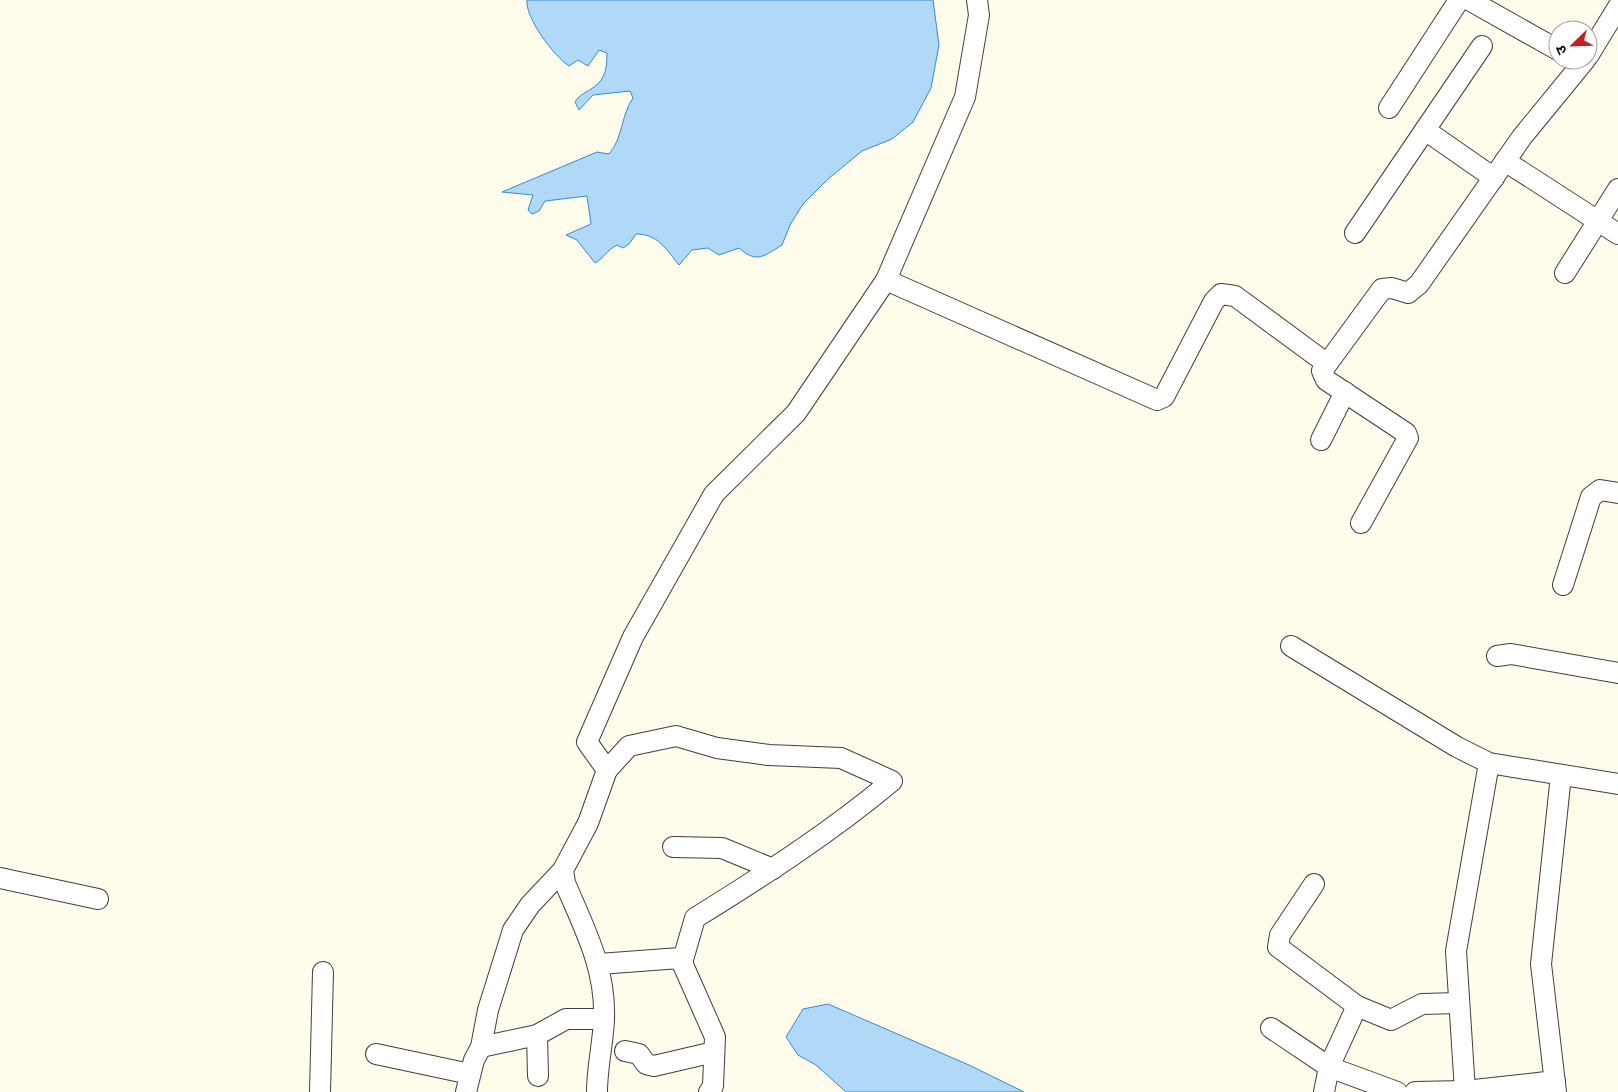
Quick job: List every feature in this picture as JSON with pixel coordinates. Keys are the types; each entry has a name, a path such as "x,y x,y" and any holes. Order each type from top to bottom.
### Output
{"street":[{"path":"607,770 587,742 633,637 696,524 714,494 796,413 886,280 965,97 979,15 977,0"},
{"path":"1389,108 1458,1 1548,45"},
{"path":"1598,37 1618,7"},
{"path":"1356,233 1482,46"},
{"path":"1361,523 1408,438 1406,433 1323,375 1326,363 1382,289 1392,288 1408,293 1419,284 1522,137 1575,70"},
{"path":"1425,130 1598,220 1618,234"},
{"path":"1565,273 1618,189"},
{"path":"886,280 1157,400 1164,397 1217,296 1225,293 1235,296 1326,363"},
{"path":"1320,440 1345,392"},
{"path":"1563,585 1591,497 1600,490 1618,493"},
{"path":"1291,646 1457,747 1489,763 1618,784"},
{"path":"1497,656 1511,654 1618,673"},
{"path":"376,1054 468,1083 474,1060 481,1047 488,1010 512,930 530,905 563,870 588,823 607,770 629,746 676,736 717,748 769,755 841,758 892,780 868,800 773,869 695,918 682,962"},
{"path":"1465,1091 1456,951 1489,763"},
{"path":"1415,1092 1555,1087 1541,964 1561,774"},
{"path":"673,847 722,848 773,869"},
{"path":"563,870 565,882 599,964 604,1019 597,1071 597,1092"},
{"path":"0,878 98,900"},
{"path":"1314,884 1280,935 1278,947 1357,1006 1391,1020 1422,1004 1459,1003"},
{"path":"599,964 680,958 715,1038 713,1086 709,1092"},
{"path":"320,1092 323,972"},
{"path":"1324,1092 1329,1066 1357,1006"},
{"path":"481,1047 537,1035 566,1019 604,1019"},
{"path":"1271,1028 1329,1066 1398,1092"},
{"path":"537,1035 538,1076"},
{"path":"625,1051 639,1054 646,1064 654,1066 714,1052"}],"water":[{"path":"527,0 933,0 939,45 931,88 913,122 892,139 862,151 828,179 803,204 790,225 782,245 760,257 751,256 739,248 719,255 708,248 692,250 679,265 661,243 650,237 636,234 629,244 623,248 617,245 595,263 577,240 566,235 591,224 587,196 545,201 539,211 532,214 528,210 533,195 502,192 597,152 609,154 617,141 626,112 633,98 630,91 593,95 579,110 575,102 601,80 606,67 607,53 599,50 588,66 578,60 569,66 556,54 535,26"},
{"path":"828,1004 969,1065 1024,1092 846,1092 816,1065 798,1055 786,1037 803,1009"}]}
